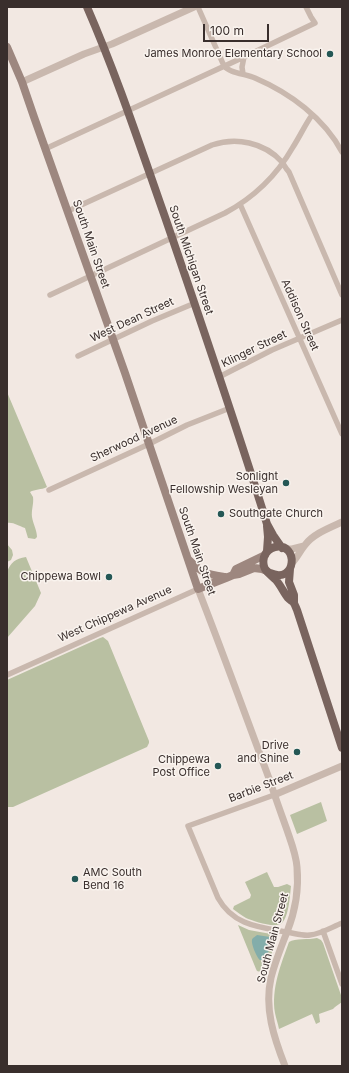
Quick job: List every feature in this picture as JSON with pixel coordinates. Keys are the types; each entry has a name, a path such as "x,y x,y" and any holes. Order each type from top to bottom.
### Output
{"main road":[{"name":"South Michigan Street","path":"87,7 128,110 150,173 195,303 267,524 273,535 284,549"},
{"name":"South Main Street","path":"7,48 22,82 68,211 198,589"},
{"name":"South Michigan Street","path":"266,553 268,536 266,530 267,524"},
{"path":"294,603 294,595 289,582 291,556 284,549 274,547 266,553 263,564 298,610 342,748"},
{"name":"West Chippewa Avenue","path":"229,576 236,569 266,553"},
{"path":"187,558 205,573 229,576"},
{"path":"268,572 279,576 291,566"},
{"name":"West Chippewa Avenue","path":"198,589 229,576 254,568 262,569 268,572"}],"street":[{"path":"22,82 194,7"},
{"path":"198,7 227,70 260,80 282,92 303,107 321,123 342,152"},
{"path":"46,149 315,23 306,7"},
{"path":"243,74 242,67 244,57"},
{"path":"50,294 225,213 240,204 261,187 283,163 312,115"},
{"path":"68,211 212,145 231,141 242,141 259,146 274,155 283,163 292,178 342,295"},
{"name":"Addison Street","path":"240,204 342,434"},
{"name":"West Dean Street","path":"78,356 152,321 195,303"},
{"name":"Klinger Street","path":"219,377 272,350 342,320"},
{"name":"Sherwood Avenue","path":"49,490 187,425 230,408"},
{"path":"291,566 304,546 317,535 342,522"},
{"path":"284,549 304,546"},
{"name":"West Chippewa Avenue","path":"7,675 198,589"},
{"name":"South Main Street","path":"198,589 293,847 297,866 298,885 296,901 293,915 274,967 271,980 269,1004 274,1037 285,1066"},
{"name":"Barbie Street","path":"287,932 249,925 228,912 222,905 213,888 188,826 274,794 342,766"},
{"path":"287,932 309,935 316,934 342,923"},
{"path":"323,931 342,984"}],"green space":[{"path":"7,392 47,487 30,492 33,497 32,517 37,537 35,539 28,538 25,528 7,523"},
{"path":"7,544 12,550 13,555 11,560 7,562"},
{"path":"26,557 41,593 35,606 7,638 7,572 14,562"},
{"path":"103,637 108,641 149,741 147,747 13,807 7,807 7,680"},
{"path":"321,802 327,821 297,834 290,815"},
{"path":"267,872 274,887 287,884 291,886 286,916 279,925 270,925 254,921 246,918 233,909 234,906 250,898 251,895 245,882"},
{"path":"238,925 249,930 271,934 274,938 274,946 266,972 264,973 257,971"},
{"path":"317,938 323,943 342,998 342,1002 333,1009 319,1014 320,1022 316,1024 312,1014 279,1029 275,1013 274,995 289,942"}],"water":[{"path":"257,935 270,937 272,939 266,960 264,961 259,959 252,945 252,939"}],"place":[{"name":"James Monroe Elementary School","path":"330,54"},
{"name":"Sonlight Fellowship Wesleyan","path":"286,483"},
{"name":"Southgate Church","path":"221,514"},
{"name":"Chippewa Bowl","path":"109,577"},
{"name":"Drive and Shine","path":"297,752"},
{"name":"Chippewa Post Office","path":"218,766"},
{"name":"AMC South Bend 16","path":"75,879"}]}
